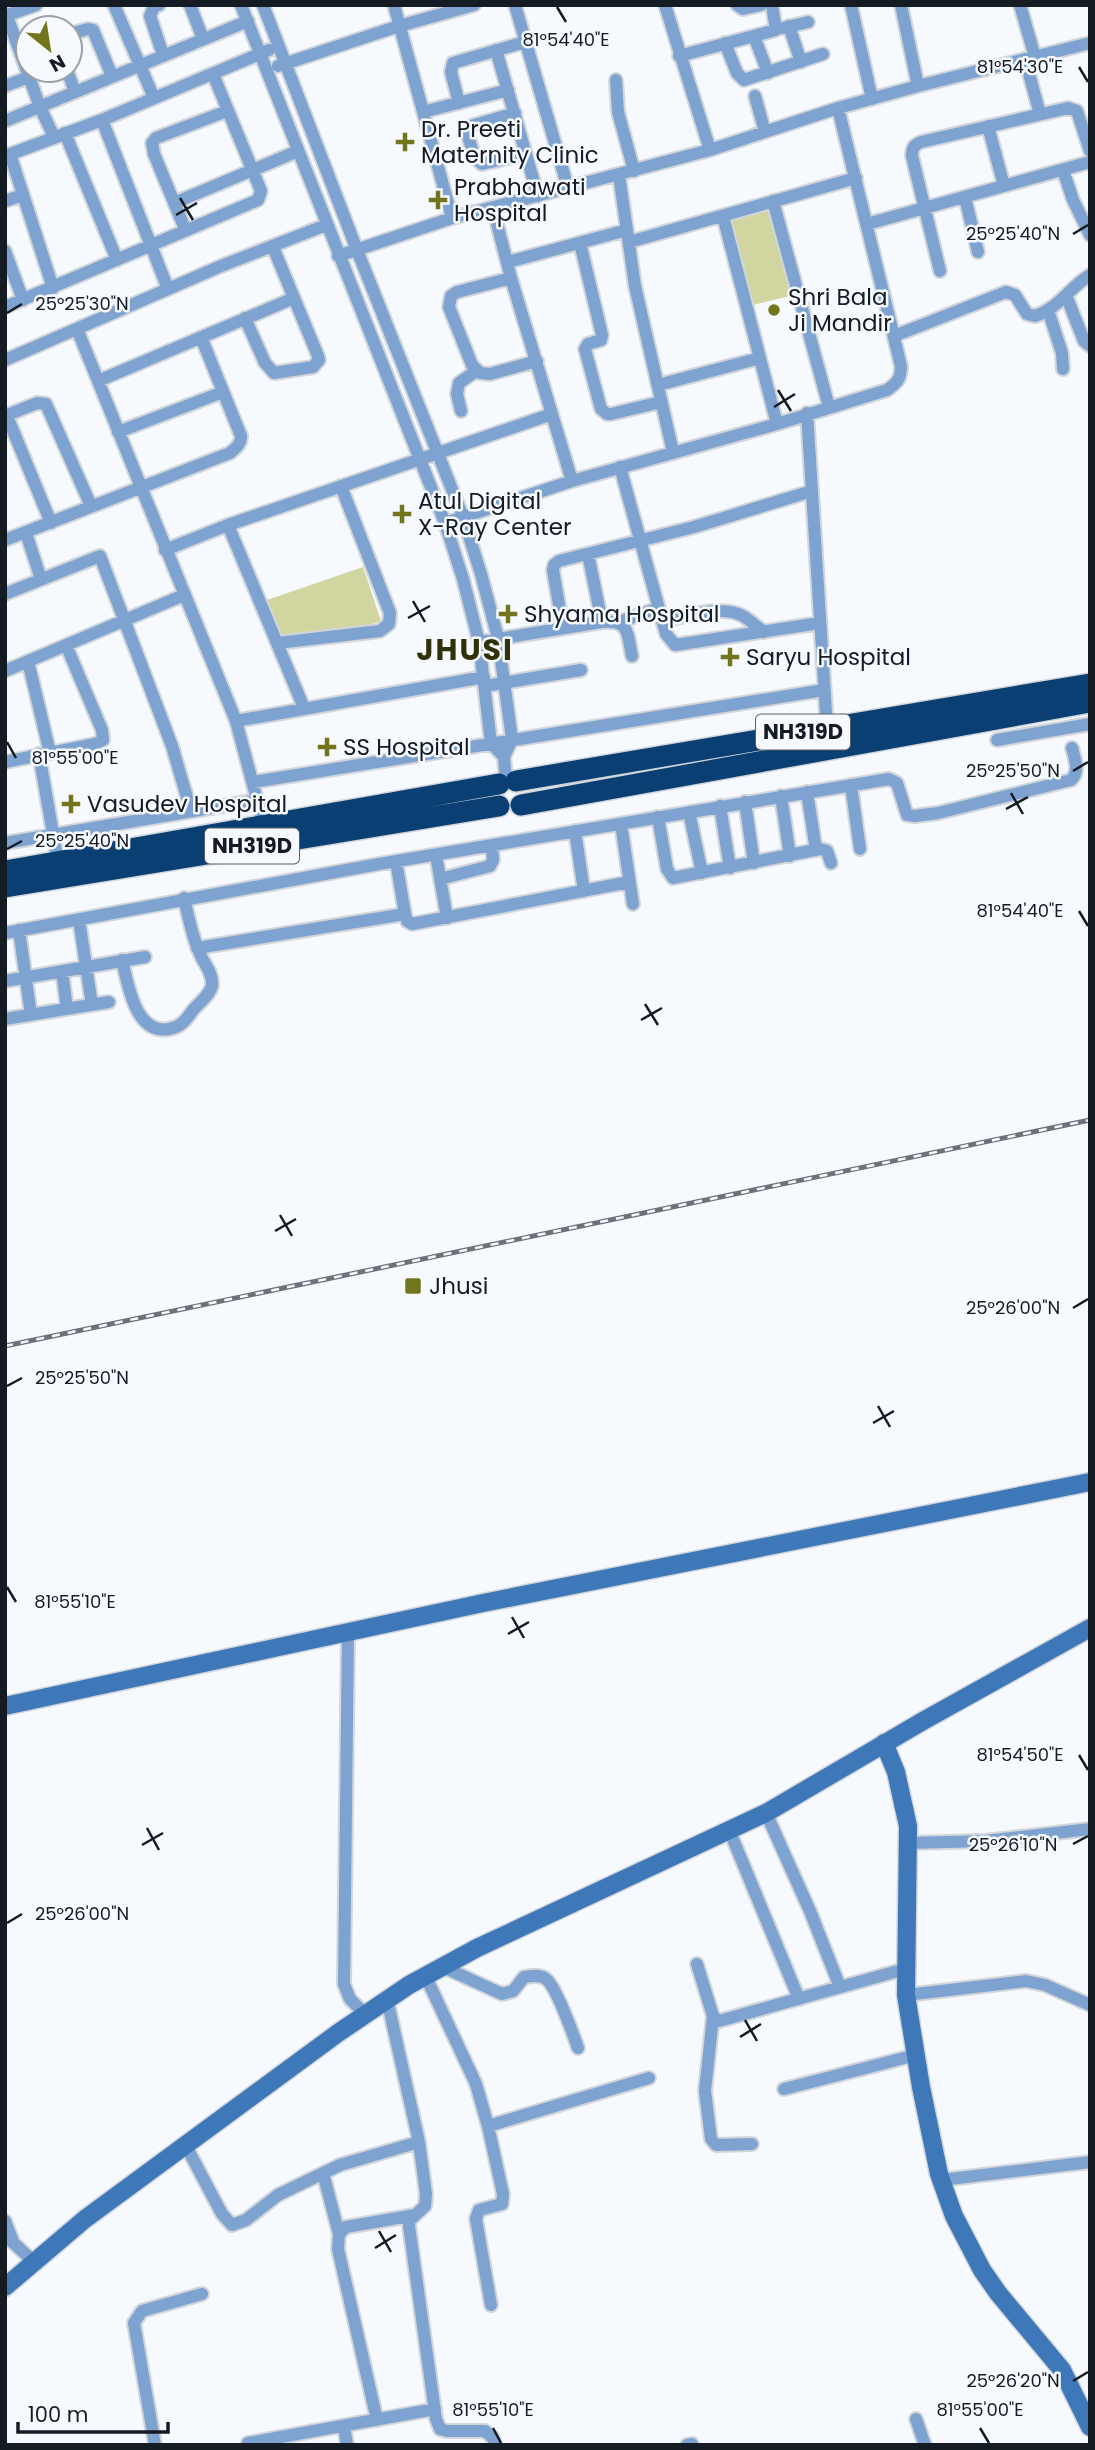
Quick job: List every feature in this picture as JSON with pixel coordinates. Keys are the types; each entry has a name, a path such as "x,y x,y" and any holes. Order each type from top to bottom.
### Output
{"highway":[{"name":"NH319D","path":"5,871 507,782 1090,684"},
{"path":"510,805 1090,702"},
{"path":"507,782 524,792 510,805"},
{"name":"NH319D","path":"5,887 510,805"}],"street":[{"path":"6,16 36,5"},
{"path":"114,5 154,98"},
{"path":"159,5 154,7 149,16 163,55"},
{"path":"190,5 203,39"},
{"path":"241,5 445,523 479,642 491,743 504,757"},
{"path":"262,5 463,517 481,573 498,638 505,682 512,740 504,757 507,782"},
{"path":"394,5 452,218"},
{"path":"267,70 399,26 474,5"},
{"path":"515,5 568,188"},
{"path":"665,5 710,150"},
{"path":"737,5 743,9 761,5"},
{"path":"772,5 801,62"},
{"path":"851,5 872,99"},
{"path":"901,5 918,86"},
{"path":"1020,5 1040,114"},
{"path":"5,121 248,21"},
{"path":"679,55 807,22"},
{"path":"84,30 93,30 112,76"},
{"path":"754,36 768,73"},
{"path":"458,103 451,72 453,63 525,42"},
{"path":"725,43 740,77 744,80 823,54"},
{"path":"338,256 452,218 710,150 838,108 1090,43"},
{"path":"53,288 8,155 102,120 279,47"},
{"path":"496,50 538,196"},
{"path":"5,307 258,200 261,191 213,74"},
{"path":"616,80 618,112 634,171"},
{"path":"32,84 40,107 59,135 117,260"},
{"path":"72,84 75,92"},
{"path":"423,112 508,90"},
{"path":"755,96 765,132"},
{"path":"445,523 572,481 776,424 887,390 895,385 901,377 901,366 838,108"},
{"path":"940,271 912,156 916,145 1063,108 1074,109 1090,151"},
{"path":"185,229 153,154 152,143 156,138 227,111"},
{"path":"514,113 471,126 468,128 468,138 476,159 482,164 526,154"},
{"path":"102,120 168,289"},
{"path":"988,126 1004,186"},
{"path":"174,203 298,151"},
{"path":"867,225 1090,162"},
{"path":"1063,170 1073,200 1090,235"},
{"path":"619,175 635,286 673,453"},
{"path":"508,262 580,243 723,216 856,178"},
{"path":"5,201 23,195"},
{"path":"965,197 978,252"},
{"path":"773,201 829,407"},
{"path":"493,208 511,278 572,481"},
{"path":"723,216 776,424"},
{"path":"7,355 77,329 326,225"},
{"path":"580,243 602,335 601,340 588,344 584,349 601,409 611,414 661,402"},
{"path":"246,318 265,363 274,373 313,367 318,360 274,247"},
{"path":"5,251 23,300"},
{"path":"894,336 1006,292 1015,295 1027,314 1035,316 1048,310 1090,275"},
{"path":"511,278 457,292 449,301 476,371 490,374 537,360"},
{"path":"1066,295 1084,341 1090,346"},
{"path":"97,381 294,298"},
{"path":"1048,310 1062,353 1063,369"},
{"path":"77,329 236,721 264,826"},
{"path":"5,540 230,453 236,448 241,442 241,436 201,337"},
{"path":"658,385 760,358"},
{"path":"461,411 457,388 463,379 476,371"},
{"path":"118,432 223,392"},
{"path":"51,523 6,416 37,403 46,404 91,506"},
{"path":"807,413 827,728"},
{"path":"166,550 228,524 552,414"},
{"path":"620,467 662,621 670,641 680,645 820,623"},
{"path":"277,643 380,631 389,624 390,613 341,486"},
{"path":"563,628 553,575 554,565 559,561 812,491"},
{"path":"228,524 304,708"},
{"path":"26,533 41,579"},
{"path":"588,554 602,622"},
{"path":"5,594 100,556 172,746 191,811"},
{"path":"5,671 184,595"},
{"path":"479,642 602,622 619,622 659,608"},
{"path":"662,621 729,612 743,616 764,632"},
{"path":"619,622 627,630 632,656"},
{"path":"5,762 95,744 103,740 102,730 66,645"},
{"path":"28,661 45,754 52,835 58,862"},
{"path":"236,721 484,681 505,682 581,670"},
{"path":"253,782 824,690"},
{"path":"996,740 1090,724"},
{"path":"5,933 396,861 894,779 899,786 906,815 915,817 1072,780 1077,769 1072,748"},
{"path":"851,785 860,849"},
{"path":"807,792 816,850"},
{"path":"781,796 790,856"},
{"path":"5,843 258,800"},
{"path":"745,802 754,863"},
{"path":"720,806 730,868"},
{"path":"689,812 702,873"},
{"path":"658,817 669,875 676,878 816,850 827,851 831,863"},
{"path":"621,824 633,904"},
{"path":"575,831 584,891"},
{"path":"440,879 490,866 493,860 492,845"},
{"path":"436,855 447,918"},
{"path":"396,861 405,914 407,921 412,924 629,882"},
{"path":"122,960 132,998 143,1019 153,1028 172,1029 186,1020 212,986 208,970 197,948 184,898"},
{"path":"197,948 405,914"},
{"path":"79,919 92,1005"},
{"path":"19,930 31,1015"},
{"path":"5,981 145,957"},
{"path":"62,971 67,1009"},
{"path":"5,1019 108,1002"},
{"path":"5,1706 483,1603 1090,1482"},
{"path":"5,2287 85,2219 185,2144 365,2014 425,1975 500,1936 766,1814 884,1743 1090,1628"},
{"path":"348,1632 344,1984 350,1999 365,2014"},
{"path":"884,1743 903,1797 909,1843 906,1995 941,2180 959,2226 982,2270 1062,2370 1090,2427"},
{"path":"766,1814 840,1987"},
{"path":"909,1843 985,1841 1090,1829"},
{"path":"730,1832 799,1998"},
{"path":"697,1964 713,2017 705,2091 712,2139 716,2145 752,2144"},
{"path":"441,1966 502,1994 513,1992 524,1977 537,1976 546,1979 553,1988 578,2048"},
{"path":"713,2017 719,2021 723,2020 905,1969"},
{"path":"425,1975 472,2072 488,2126 503,2200 499,2206 479,2210 476,2219 491,2305"},
{"path":"906,1995 1026,1981 1045,1985 1090,2005"},
{"path":"387,1999 419,2142 426,2200 425,2206 410,2220 410,2237 435,2409 440,2429 485,2431 493,2438 495,2445"},
{"path":"784,2088 916,2055"},
{"path":"488,2126 649,2078"},
{"path":"185,2144 222,2214 232,2225 246,2220 278,2194 348,2162 419,2142"},
{"path":"941,2180 1090,2162"},
{"path":"323,2174 339,2234 338,2249 377,2420"},
{"path":"339,2234 346,2227 415,2215"},
{"path":"5,2221 8,2237 34,2262"},
{"path":"155,2445 134,2323 142,2311 202,2294"},
{"path":"247,2444 435,2409"},
{"path":"916,2419 925,2445"},
{"path":"345,2426 347,2445"},
{"path":"687,2445 692,2444"}],"green space":[{"path":"771,208 794,295 749,306 727,219"},
{"path":"363,567 381,621 335,637 280,640 267,600"}],"railway":[{"path":"5,1346 1090,1120"}],"place":[{"name":"Dr. Preeti Maternity Clinic","path":"405,142"},
{"name":"Prabhawati Hospital","path":"438,200"},
{"name":"Shri Bala Ji Mandir","path":"774,310"},
{"name":"Atul Digital X-Ray Center","path":"402,514"},
{"name":"Shyama Hospital","path":"508,614"},
{"name":"Saryu Hospital","path":"730,657"},
{"name":"SS Hospital","path":"327,747"},
{"name":"Vasudev Hospital","path":"71,804"},
{"name":"Jhusi","path":"413,1286"}],"district":[{"name":"JHUSI","path":"465,650"}]}
